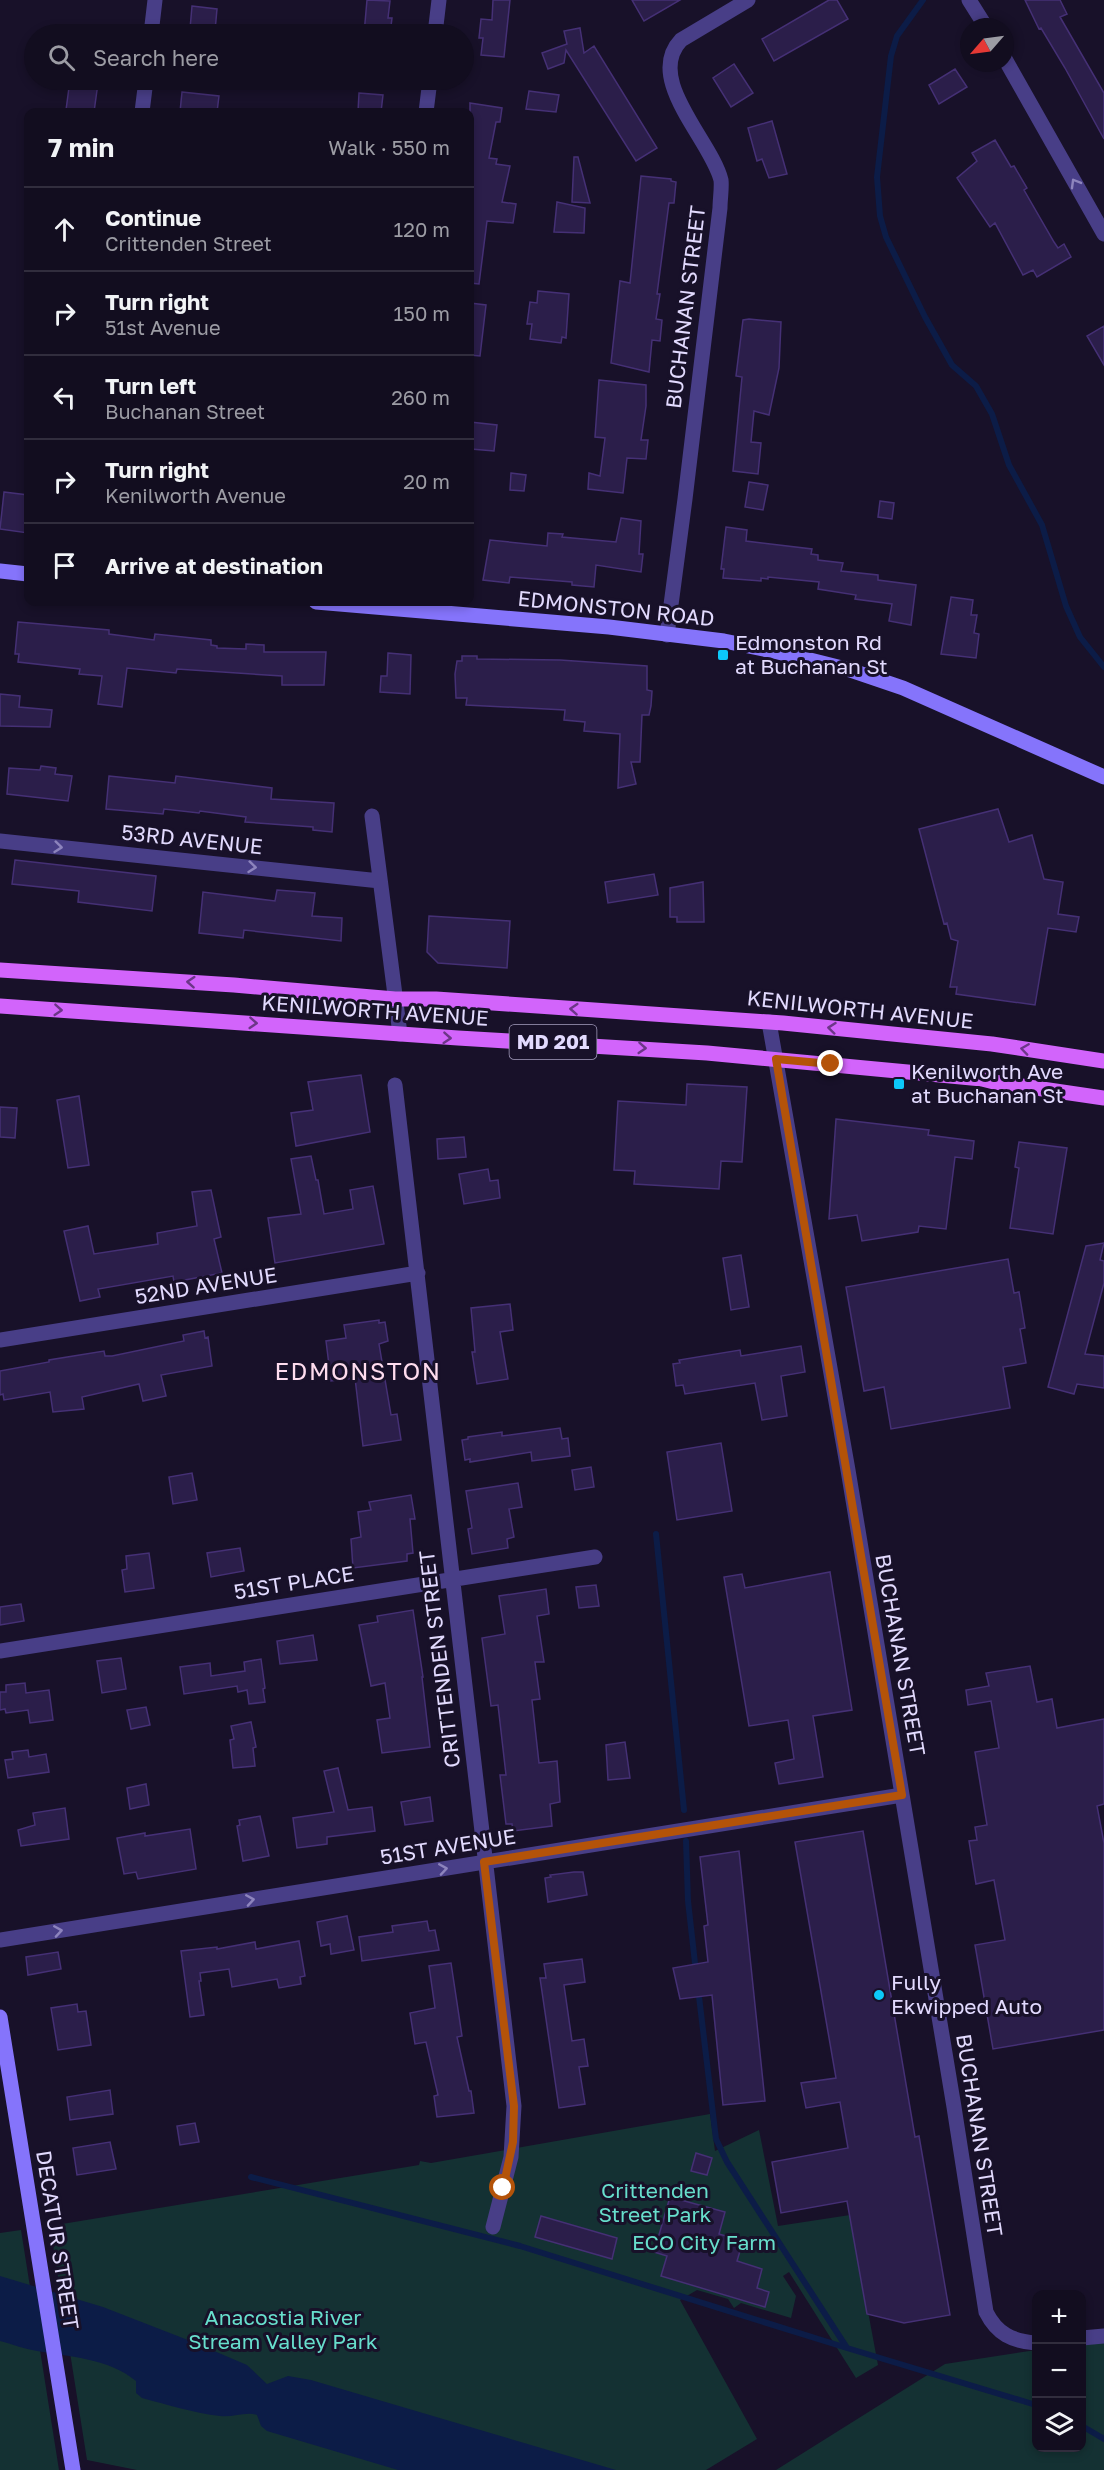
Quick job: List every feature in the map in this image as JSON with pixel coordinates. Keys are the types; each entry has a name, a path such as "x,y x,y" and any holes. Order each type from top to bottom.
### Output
{"main road":[{"name":"KENILWORTH AVENUE","path":"0,970 234,985 395,999 436,999 769,1022 992,1044 1104,1061"},
{"name":"KENILWORTH AVENUE","path":"0,1006 707,1053 982,1079 1104,1098"}],"street":[{"path":"152,24 155,0"},
{"path":"436,24 439,0"},
{"name":"BUCHANAN STREET","path":"667,635 720,208 721,181 712,158 672,84 670,57 681,40 723,10 748,0"},
{"path":"969,0 980,18"},
{"path":"1012,72 1104,234"},
{"path":"142,108 145,90"},
{"path":"426,108 429,90"},
{"path":"0,572 24,574"},
{"name":"EDMONSTON ROAD","path":"394,606 609,627 724,641 778,652 850,670 903,688 1104,777"},
{"path":"372,816 400,1034"},
{"name":"53RD AVENUE","path":"0,841 380,881"},
{"name":"BUCHANAN STREET","path":"769,1022 953,2097 983,2297 986,2312 992,2324 1004,2335 1019,2342 1032,2343"},
{"name":"CRITTENDEN STREET","path":"395,1085 515,2124 511,2157 493,2227"},
{"name":"52ND AVENUE","path":"0,1340 418,1273"},
{"name":"51ST PLACE","path":"0,1651 595,1557"},
{"name":"51ST AVENUE","path":"0,1940 902,1795"},
{"name":"DECATUR STREET","path":"0,2017 73,2470"},
{"path":"1086,2338 1104,2336"}],"green space":[{"name":"Anacostia River Stream Valley Park","path":"710,2114 715,2151 759,2130 778,2226 850,2215 878,2365 856,2378 789,2272 783,2276 796,2296 791,2318 741,2303 734,2308 728,2299 697,2290 680,2300 757,2439 706,2470 137,2470 87,2460 50,2226 419,2165 420,2161 431,2163"},
{"path":"21,2230 59,2470 0,2470 0,2233"},
{"path":"1104,2341 1104,2470 776,2470 945,2364 1032,2351 1032,2452 1086,2452 1086,2343"}],"water":[{"path":"0,2276 103,2307 193,2342 247,2365 267,2384 288,2376 311,2380 616,2470 398,2470 267,2431 261,2426 257,2415 210,2415 142,2398 136,2393 136,2381 113,2367 0,2341"}],"building":[{"path":"367,0 390,1 388,18 392,18 391,24 365,24"},
{"path":"493,0 510,0 504,57 481,55 483,38 479,38 481,19 492,20"},
{"path":"632,0 680,0 644,21"},
{"path":"829,0 837,0 848,19 774,61 762,39"},
{"path":"1025,0 1060,0 1067,14 1060,17 1104,93 1104,139 1065,68 1041,28 1039,29"},
{"path":"192,6 217,9 216,24 190,24"},
{"path":"580,28 584,53 594,46 657,148 636,161 566,50 564,63 548,69 542,53 567,44 564,31"},
{"path":"734,64 753,93 731,107 713,78"},
{"path":"955,69 967,87 939,104 929,85"},
{"path":"69,90 97,90 95,108 66,108"},
{"path":"529,91 559,95 556,112 526,109"},
{"path":"182,92 219,96 218,108 180,108"},
{"path":"359,93 383,95 381,108 358,108"},
{"path":"470,103 502,108 500,122 496,122 489,158 497,159 496,164 510,166 502,202 516,204 513,223 487,221 479,284 474,283 474,108 470,108"},
{"path":"772,121 787,174 769,178 762,159 757,161 748,128"},
{"path":"995,140 1027,188 1024,190 1054,242 1058,248 1064,244 1071,257 1037,277 1033,270 1023,275 995,223 990,227 957,178 977,161 972,153"},
{"path":"574,157 578,157 590,203 572,202"},
{"path":"641,176 671,179 676,182 674,203 669,203 657,294 660,294 656,319 662,320 660,341 652,340 649,372 611,363 620,281 630,283"},
{"path":"557,202 585,208 584,233 554,232"},
{"path":"538,291 569,294 566,338 562,337 561,343 530,339 532,324 527,324 530,302 537,303"},
{"path":"474,304 486,305 480,356 474,355"},
{"path":"743,320 781,322 779,368 769,415 754,411 751,442 761,443 758,474 733,471 742,377 736,376"},
{"path":"1104,326 1104,365 1087,336"},
{"path":"599,380 646,385 646,406 641,440 648,440 646,459 627,458 623,493 588,489 589,473 600,476 605,438 595,437"},
{"path":"474,422 497,425 494,451 474,449"},
{"path":"511,473 526,475 524,491 510,490"},
{"path":"749,482 768,485 763,510 745,507"},
{"path":"4,492 24,494 24,532 0,529"},
{"path":"880,501 894,503 892,519 878,517"},
{"path":"621,518 641,521 639,554 643,554 641,572 596,565 594,587 572,585 572,582 510,577 509,583 483,580 490,540 547,546 548,533 563,534 562,537 616,542"},
{"path":"726,527 747,530 746,541 812,549 811,554 818,555 818,560 843,563 841,571 878,575 878,580 916,585 911,625 889,621 892,604 855,599 856,595 818,589 819,582 768,577 768,579 761,578 761,581 723,578 724,569 721,569"},
{"path":"951,597 973,600 971,615 977,615 974,633 979,634 976,658 941,654"},
{"path":"18,622 109,630 109,634 154,640 155,634 211,640 211,645 217,648 246,649 246,644 264,645 264,652 326,652 324,685 282,685 282,676 177,669 176,673 127,668 122,707 98,704 102,676 79,674 80,669 18,662 19,654 15,654"},
{"path":"388,653 411,655 410,694 380,692 381,676 387,676"},
{"path":"462,656 477,656 477,659 560,660 647,666 647,690 652,691 651,706 649,715 642,715 640,762 631,762 636,784 618,788 620,734 584,731 585,722 564,720 565,710 466,705 467,698 456,698 455,674 457,661 462,661"},
{"path":"0,694 20,696 19,707 52,710 50,727 0,726"},
{"path":"41,766 56,768 55,774 72,776 68,801 7,794 9,768 40,770"},
{"path":"109,776 175,783 176,776 272,788 271,799 334,803 332,832 313,830 313,827 245,822 246,817 200,811 199,813 164,809 163,814 106,809"},
{"path":"998,809 1009,842 1032,835 1044,879 1063,882 1058,914 1079,917 1076,932 1048,928 1035,1005 956,994 957,987 950,987 958,941 951,939 947,923 944,924 919,829"},
{"path":"15,860 156,876 152,911 78,902 79,891 12,884"},
{"path":"654,874 658,895 608,903 605,882"},
{"path":"703,882 704,922 677,922 677,917 670,917 670,888"},
{"path":"277,890 315,893 312,916 342,918 341,941 244,930 243,938 199,933 203,892 275,901"},
{"path":"429,916 510,921 507,968 438,963 427,952"},
{"path":"361,1075 370,1132 296,1146 291,1113 313,1110 308,1082"},
{"path":"687,1084 747,1087 742,1162 721,1161 719,1189 634,1184 635,1171 614,1170 618,1101 686,1105"},
{"path":"79,1096 89,1165 68,1168 57,1100"},
{"path":"0,1107 17,1108 15,1138 0,1137"},
{"path":"836,1119 929,1130 928,1135 974,1141 972,1159 955,1157 946,1229 919,1226 918,1232 862,1241 857,1215 829,1219"},
{"path":"464,1137 466,1157 438,1159 437,1139"},
{"path":"1019,1142 1067,1148 1053,1234 1010,1228 1019,1168 1015,1167"},
{"path":"311,1156 324,1214 353,1209 350,1190 373,1186 384,1244 275,1263 268,1218 301,1214 291,1159"},
{"path":"488,1169 490,1181 498,1180 500,1198 464,1204 459,1174"},
{"path":"211,1190 221,1237 214,1239 222,1273 174,1282 173,1276 98,1289 100,1297 80,1301 64,1231 88,1226 94,1254 158,1244 157,1233 197,1226 192,1192"},
{"path":"1104,1243 1100,1260 1104,1261 1104,1283 1085,1354 1104,1356 1104,1388 1077,1384 1074,1394 1048,1387 1086,1246"},
{"path":"741,1255 749,1307 731,1310 723,1258"},
{"path":"1008,1259 1014,1293 1019,1292 1025,1328 1020,1329 1026,1363 1003,1367 1010,1408 891,1429 884,1387 864,1391 846,1287"},
{"path":"510,1304 513,1330 500,1332 508,1379 477,1384 472,1352 475,1352 471,1308"},
{"path":"379,1320 379,1323 385,1322 388,1341 379,1344 391,1415 397,1414 401,1440 363,1446 355,1378 331,1381 326,1341 346,1338 344,1325"},
{"path":"204,1331 205,1338 208,1337 212,1366 161,1375 166,1396 143,1401 139,1384 82,1397 84,1409 53,1412 50,1392 4,1400 3,1394 0,1395 0,1371 104,1351 105,1356 112,1356 184,1341 183,1335"},
{"path":"801,1346 805,1372 781,1376 787,1416 762,1420 755,1383 685,1394 683,1385 676,1386 673,1364 680,1363 679,1360 740,1350 741,1356"},
{"path":"560,1428 562,1439 568,1438 570,1456 532,1461 531,1452 470,1462 470,1459 465,1460 462,1440 468,1437 502,1432 502,1436"},
{"path":"721,1443 732,1511 677,1520 667,1452"},
{"path":"591,1467 594,1487 575,1490 572,1470"},
{"path":"192,1473 197,1500 173,1504 169,1477"},
{"path":"518,1483 522,1507 509,1509 514,1537 507,1539 508,1548 472,1554 468,1529 472,1528 466,1491"},
{"path":"411,1495 415,1519 410,1519 413,1553 407,1554 407,1561 353,1568 351,1539 361,1537 358,1512 371,1510 369,1502"},
{"path":"240,1548 244,1571 211,1577 207,1553"},
{"path":"149,1553 154,1588 125,1592 122,1570 127,1569 126,1556"},
{"path":"830,1572 852,1710 813,1716 823,1777 779,1784 775,1763 794,1759 788,1720 749,1726 724,1577 742,1574 745,1588"},
{"path":"596,1585 599,1606 579,1608 576,1587"},
{"path":"546,1589 549,1614 537,1616 544,1662 535,1662 540,1699 532,1700 539,1763 557,1761 560,1802 550,1804 552,1826 513,1831 512,1824 506,1824 500,1775 506,1775 498,1705 491,1706 482,1638 505,1634 499,1596"},
{"path":"21,1604 24,1621 0,1625 0,1607"},
{"path":"413,1610 430,1747 382,1753 377,1720 390,1718 385,1683 371,1686 359,1625 378,1622 377,1616"},
{"path":"313,1635 317,1660 280,1664 277,1641"},
{"path":"121,1658 126,1689 102,1693 97,1661"},
{"path":"261,1659 265,1702 249,1704 247,1690 238,1692 237,1686 184,1694 180,1667 210,1663 211,1676 245,1671 244,1662"},
{"path":"1030,1666 1037,1702 1052,1699 1057,1728 1104,1719 1104,1804 1097,1806 1104,1843 1104,2030 993,2049 975,1945 1005,1940 994,1880 976,1884 969,1841 977,1840 975,1827 987,1825 975,1752 999,1748 991,1701 968,1705 966,1690 989,1686 986,1673"},
{"path":"25,1683 26,1693 49,1690 53,1720 30,1723 28,1710 6,1713 5,1709 0,1710 0,1692 6,1692 6,1685"},
{"path":"146,1707 150,1725 131,1729 127,1710"},
{"path":"251,1722 256,1747 253,1748 255,1766 233,1768 230,1740 234,1739 231,1726"},
{"path":"625,1742 630,1778 608,1780 606,1745"},
{"path":"28,1750 29,1757 46,1754 49,1772 8,1778 5,1760 13,1759 12,1752"},
{"path":"338,1768 348,1810 372,1807 375,1831 327,1837 327,1844 297,1848 293,1818 334,1812 324,1771"},
{"path":"146,1784 149,1805 130,1809 127,1788"},
{"path":"430,1797 433,1821 405,1825 401,1802"},
{"path":"65,1808 69,1839 21,1846 18,1830 35,1825 33,1813"},
{"path":"260,1816 269,1856 243,1861 237,1826 240,1825 239,1820"},
{"path":"190,1829 196,1869 138,1879 136,1872 124,1874 117,1838"},
{"path":"863,1831 915,2137 919,2136 950,2315 904,2323 867,2314 847,2201 781,2213 772,2162 848,2148 840,2102 806,2108 801,2083 836,2078 795,1842"},
{"path":"739,1851 765,2101 723,2105 712,1995 680,1999 673,1968 708,1962 704,1926 708,1925 700,1857"},
{"path":"583,1872 587,1895 548,1902 545,1878 551,1877 550,1875"},
{"path":"347,1916 354,1950 331,1954 330,1944 321,1946 317,1922"},
{"path":"427,1921 429,1931 435,1930 439,1950 362,1961 359,1937 393,1932 392,1926"},
{"path":"299,1941 305,1976 300,1977 301,1984 279,1988 277,1979 232,1987 229,1969 200,1973 204,2015 190,2017 181,1951 217,1947 217,1949 255,1942 256,1949"},
{"path":"58,1952 61,1969 28,1975 26,1957"},
{"path":"582,1959 585,1982 564,1985 572,2041 584,2039 588,2066 579,2067 585,2104 559,2108 540,1978 546,1978 544,1964"},
{"path":"451,1963 462,2036 457,2037 469,2091 471,2091 474,2113 437,2117 434,2096 438,2095 426,2042 415,2044 410,2013 435,2008 429,1966"},
{"path":"77,2004 78,2012 86,2011 91,2045 58,2050 51,2008"},
{"path":"110,2090 113,2114 70,2120 67,2097"},
{"path":"195,2123 199,2142 180,2145 177,2126"},
{"path":"110,2142 116,2169 77,2175 73,2148"},
{"path":"696,2153 712,2158 707,2175 691,2171"},
{"path":"670,2197 725,2212 719,2234 743,2241 737,2261 762,2269 757,2288 769,2292 765,2307 661,2276 667,2256 654,2252"},
{"path":"541,2216 617,2238 612,2259 535,2237"}],"waterway":[{"path":"923,0 897,36 891,56 877,177 880,216 886,237 925,317 952,365 976,386 992,414 1009,465 1042,525 1066,606 1080,637 1104,667"},
{"path":"656,1534 684,1810"},
{"path":"686,1841 688,1901 696,1972"},
{"path":"698,1988 716,2139 727,2162 847,2348 1032,2404"},
{"path":"251,2177 520,2246 847,2348"},
{"path":"1086,2428 1104,2439"}],"place":[{"name":"Edmonston Rd at Buchanan St","path":"723,655"},
{"name":"Kenilworth Ave at Buchanan St","path":"899,1084"},
{"name":"Fully Ekwipped Auto","path":"879,1995"}],"district":[{"name":"EDMONSTON","path":"358,1372"}],"route":[{"path":"503,2188 511,2157 515,2124 514,2106 484,1862 902,1795 776,1059 831,1064"}],"park label":[{"name":"Crittenden Street Park","path":"655,2203"},
{"name":"ECO City Farm","path":"704,2243"}]}
